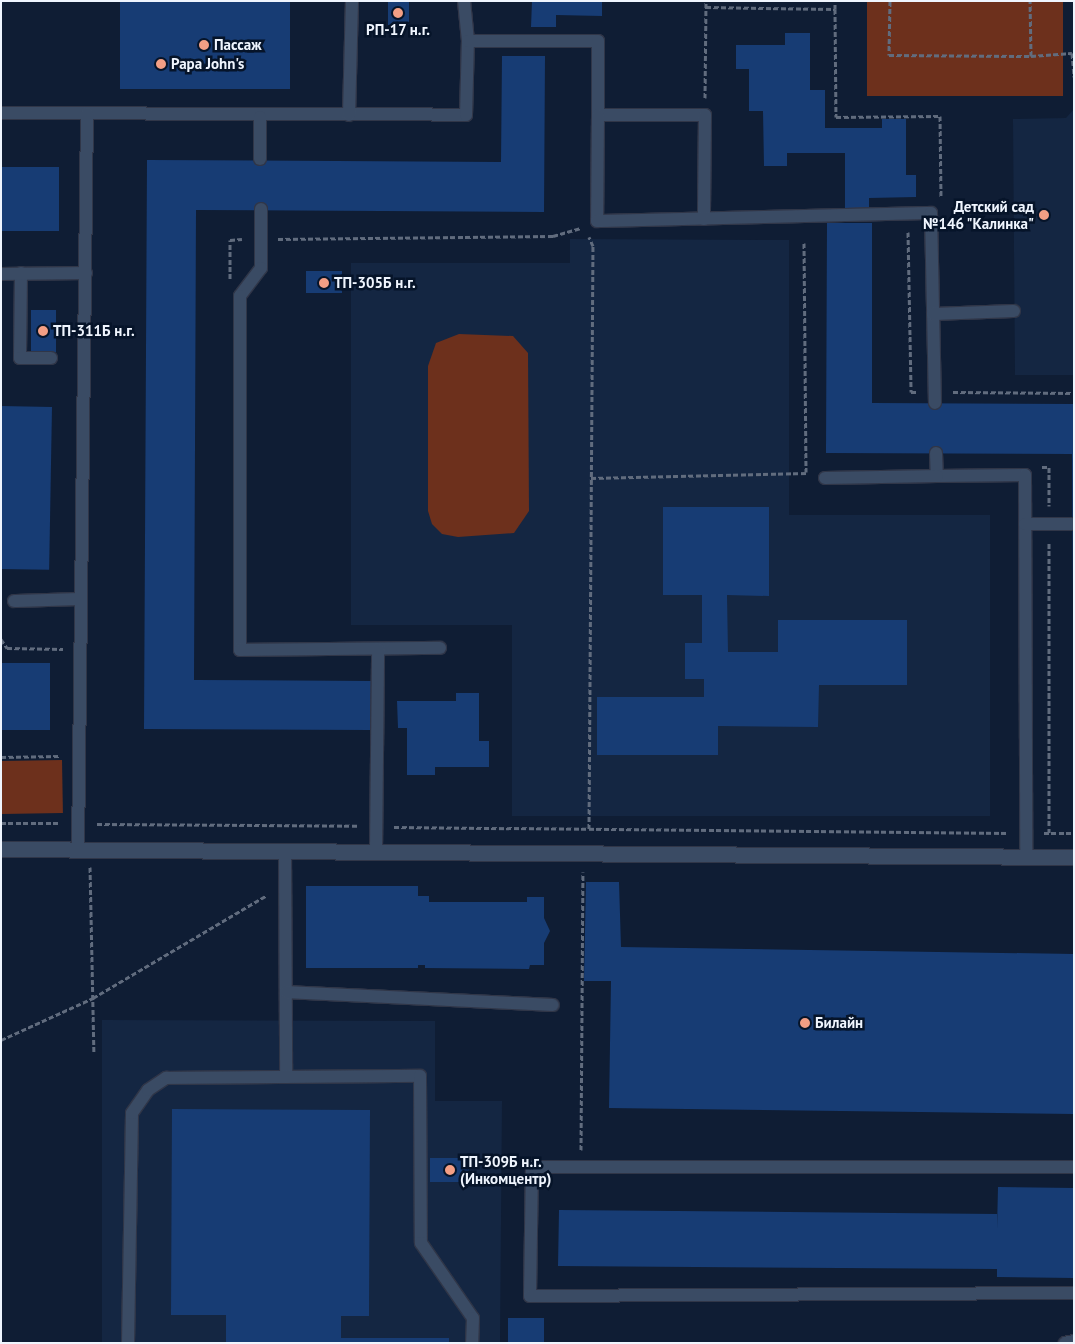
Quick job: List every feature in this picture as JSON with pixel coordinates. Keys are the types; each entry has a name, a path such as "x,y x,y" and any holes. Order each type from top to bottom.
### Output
{"street":[{"path":"1,849 1074,857"}],"lane":[{"path":"349,115 352,1"},
{"path":"1,113 260,117 466,114 468,41 464,1"},
{"path":"468,41 598,41 597,221 931,213 935,398"},
{"path":"83,849 77,824 87,113"},
{"path":"598,115 705,115 704,219"},
{"path":"260,117 260,159"},
{"path":"261,210 261,268 240,296 240,650 440,648"},
{"path":"21,273 20,358 51,358"},
{"path":"1,274 86,273"},
{"path":"933,314 1014,311"},
{"path":"936,453 937,476"},
{"path":"825,478 1025,475 1026,856"},
{"path":"1025,524 1072,524"},
{"path":"14,601 81,599"},
{"path":"376,851 378,649"},
{"path":"285,851 286,1077"},
{"path":"286,992 553,1005"},
{"path":"128,1343 132,1113 148,1090 166,1078 420,1076 421,1243 473,1318 472,1343"},
{"path":"1074,1167 532,1166 530,1296 1074,1294"},
{"path":"1065,1343 1074,1342"}],"path":[{"path":"705,115 706,1"},
{"path":"835,1 836,117 940,116 941,204"},
{"path":"890,1 889,55 1030,56 1072,53 1074,77"},
{"path":"1030,1 1030,56"},
{"path":"706,7 835,9"},
{"path":"907,214 911,392 935,398 1074,393"},
{"path":"584,218 585,227 593,246 589,829"},
{"path":"230,289 230,240 553,236 585,227"},
{"path":"804,243 806,473"},
{"path":"1049,524 1049,833"},
{"path":"1,639 7,648 72,649"},
{"path":"1,757 70,756"},
{"path":"390,817 390,827 1074,833"},
{"path":"1,823 376,827"},
{"path":"83,849 93,998 94,1052"},
{"path":"1,1040 93,998 263,899 285,878"}],"shaded area":[{"path":"867,1 1063,1 1063,96 867,96"},
{"name":"Детский сад №146 \"Калинка\"","path":"1074,109 1074,375 1015,375 1013,119 1066,118"},
{"path":"570,239 789,240 789,515 990,515 990,816 512,816 512,625 351,625 351,263 570,263"},
{"path":"459,334 513,336 528,353 529,511 514,533 458,537 442,534 432,524 428,511 428,366 436,343"},
{"path":"62,760 63,813 2,814 1,761"},
{"path":"102,1020 435,1021 435,1101 502,1101 500,1343 102,1343"}],"building":[{"name":"Пассаж","path":"120,1 290,1 290,89 120,89"},
{"name":"РП-17 н.г.","path":"388,1 409,1 409,25 388,25"},
{"path":"532,1 602,1 602,16 556,15 556,27 531,27"},
{"path":"785,33 810,33 810,90 825,90 825,128 882,128 882,119 906,119 906,175 916,175 916,197 869,198 869,209 845,209 845,153 787,153 787,166 764,166 763,111 749,111 749,69 736,69 736,45 785,45"},
{"path":"502,56 545,56 544,212 196,210 194,680 371,681 371,730 144,729 147,160 501,162"},
{"path":"1,167 59,167 59,231 1,231"},
{"path":"827,223 872,223 872,403 1074,404 1074,740 1072,454 826,453"},
{"name":"ТП-305Б н.г.","path":"306,271 342,271 342,293 306,293"},
{"name":"ТП-311Б н.г.","path":"31,310 56,310 56,352 31,352"},
{"path":"1,406 52,407 49,570 1,569"},
{"path":"663,507 769,507 769,596 727,595 728,652 778,652 778,620 907,620 907,685 819,685 818,727 718,726 718,755 597,755 597,697 704,697 704,679 685,679 685,643 702,643 702,595 663,595"},
{"path":"1,663 50,663 50,730 1,730"},
{"path":"456,693 479,693 479,741 489,741 489,767 435,767 435,775 407,775 407,728 398,728 397,701 456,701"},
{"path":"586,882 619,882 621,947 1074,954 1074,1114 609,1108 611,981 584,981"},
{"path":"306,886 418,886 418,896 429,896 429,902 527,902 527,897 544,897 544,918 550,931 544,943 544,965 530,965 529,969 425,968 425,965 418,965 418,968 306,968"},
{"path":"172,1109 370,1110 369,1316 341,1316 341,1338 449,1338 449,1343 226,1343 226,1315 171,1315"},
{"name":"ТП-309Б н.г. (Инкомцентр)","path":"430,1158 469,1158 469,1182 430,1182"},
{"path":"998,1187 1074,1188 1074,1278 997,1277 997,1269 558,1266 559,1210 997,1214 997,1229"},
{"path":"508,1318 544,1318 544,1343 508,1343"}],"place":[{"name":"РП-17 н.г.","path":"398,13"},
{"name":"Пассаж","path":"204,45"},
{"name":"Papa John's","path":"161,64"},
{"name":"Детский сад №146 \"Калинка\"","path":"1044,215"},
{"name":"ТП-305Б н.г.","path":"324,283"},
{"name":"ТП-311Б н.г.","path":"43,331"},
{"name":"Билайн","path":"805,1023"},
{"name":"ТП-309Б н.г. (Инкомцентр)","path":"450,1170"}]}
